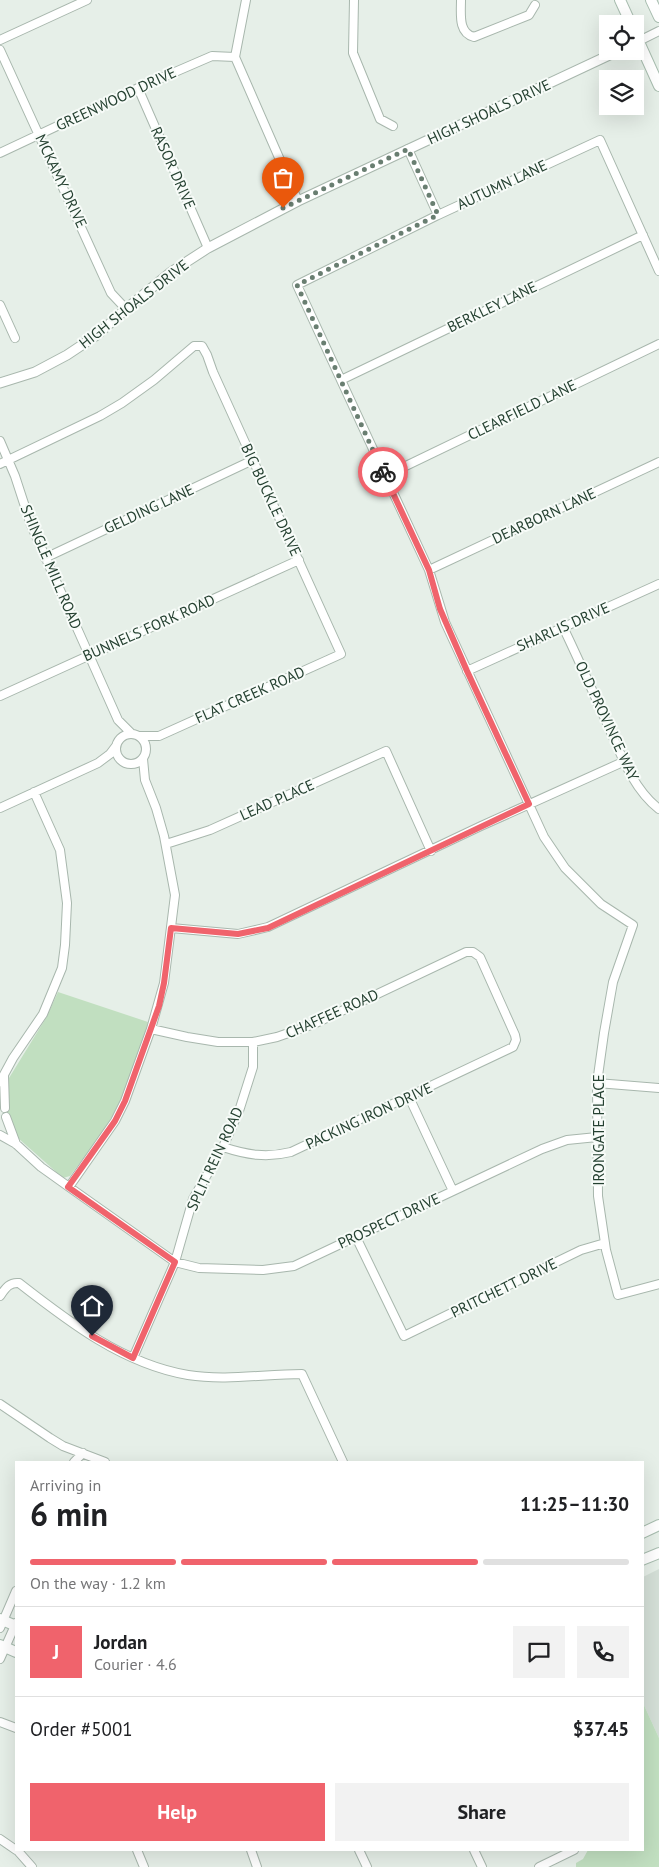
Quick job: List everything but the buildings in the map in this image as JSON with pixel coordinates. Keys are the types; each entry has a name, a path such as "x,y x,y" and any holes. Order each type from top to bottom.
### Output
{"main road":[{"path":"620,0 627,15"},
{"path":"651,0 659,17"},
{"path":"644,55 659,86"},
{"path":"644,1532 659,1525"},
{"path":"644,1559 659,1553"},
{"path":"1,1622 15,1625"},
{"path":"3,1646 15,1652"}],"street":[{"path":"0,40 87,0"},
{"path":"246,0 236,57 298,201"},
{"path":"354,0 353,53 380,119 392,126"},
{"path":"461,0 463,29 468,35 474,37 529,15 536,5"},
{"path":"644,36 659,31"},
{"name":"MCKAMY DRIVE","path":"0,50 112,293 126,309"},
{"name":"GREENWOOD DRIVE","path":"0,153 138,88 212,56 236,57"},
{"name":"HIGH SHOALS DRIVE","path":"0,383 35,372 97,336 171,272 208,248 298,201 599,60"},
{"name":"RASOR DRIVE","path":"138,88 208,248"},
{"name":"AUTUMN LANE","path":"341,380 297,285 438,215 600,140 643,235"},
{"path":"408,149 438,215"},
{"path":"643,235 659,271"},
{"name":"BERKLEY LANE","path":"341,380 643,235"},
{"path":"0,305 15,338"},
{"name":"CLEARFIELD LANE","path":"385,476 659,344"},
{"name":"BIG BUCKLE DRIVE","path":"8,460 116,406 154,380 190,348 202,346 341,654"},
{"path":"341,380 429,570 440,609 529,804"},
{"name":"SHINGLE MILL ROAD","path":"0,442 31,525 118,720 118,742"},
{"path":"0,464 8,460"},
{"name":"GELDING LANE","path":"46,558 253,460"},
{"name":"DEARBORN LANE","path":"429,570 659,462"},
{"name":"BUNNELS FORK ROAD","path":"0,696 299,560"},
{"name":"SHARLIS DRIVE","path":"467,671 659,584"},
{"name":"OLD PROVINCE WAY","path":"563,627 638,787 659,809"},
{"name":"FLAT CREEK ROAD","path":"144,756 149,745 159,736 341,654"},
{"name":"SHINGLE MILL ROAD","path":"118,720 135,735"},
{"path":"0,808 98,763 110,754 118,742 135,735 146,744 144,756 145,780 156,808 166,844 175,895 164,983 152,1029 122,1108 115,1121 68,1187"},
{"name":"FLAT CREEK ROAD","path":"135,735 159,736"},
{"path":"118,742 117,755 145,780"},
{"name":"LEAD PLACE","path":"166,844 210,830 386,751 431,850"},
{"path":"98,763 113,761 134,764 144,756"},
{"path":"171,928 234,934 259,930 529,804 625,762"},
{"path":"0,1126 3,1109 2,1079 13,1058 43,1014 62,968 65,945 66,884 60,850 34,792"},
{"name":"IRONGATE PLACE","path":"529,804 544,837 565,868 602,904 633,925 613,982 604,1033 598,1083 598,1196 605,1243 618,1294 659,1284"},
{"name":"CHAFFEE ROAD","path":"152,1029 204,1041 228,1043 253,1042 277,1037 301,1030 466,952 475,953 480,957 515,1035 516,1043 510,1049"},
{"name":"SPLIT REIN ROAD","path":"133,1358 175,1262 193,1199 223,1147 239,1110 251,1077 254,1060 253,1042"},
{"name":"PACKING IRON DRIVE","path":"223,1147 244,1154 260,1156 275,1156 291,1152 510,1049"},
{"path":"598,1083 659,1088"},
{"path":"409,1097 453,1191"},
{"path":"3,1109 16,1144"},
{"path":"0,1135 16,1144 41,1167 68,1187 175,1262"},
{"name":"PROSPECT DRIVE","path":"175,1262 200,1268 263,1270 294,1266 542,1149 567,1140 597,1137"},
{"name":"PRITCHETT DRIVE","path":"356,1237 404,1336 582,1250 605,1243"},
{"path":"0,1296 6,1288 14,1283 19,1283 92,1336 133,1358 188,1375 229,1378 302,1374 343,1461"},
{"path":"0,1404 63,1446 103,1461"},
{"path":"75,1461 83,1453"},
{"path":"83,1453 86,1461"},
{"path":"1,1622 15,1593"},
{"path":"0,1659 3,1646 15,1627"},
{"path":"0,1722 15,1728"},
{"path":"0,1839 15,1849"},
{"path":"18,1851 32,1867"},
{"path":"137,1851 144,1867"},
{"path":"251,1851 258,1867"},
{"path":"360,1851 368,1867"},
{"path":"474,1851 482,1867"},
{"path":"539,1867 572,1851"}],"shaded area":[{"path":"659,1569 659,1738 644,1705 644,1576"}],"green space":[{"path":"58,992 148,1022 135,1066 111,1118 70,1176 63,1178 18,1138 9,1119 6,1103 9,1078 46,1018"},
{"path":"644,1705 659,1738 659,1867 576,1867 576,1863 583,1859 587,1851 644,1851"}],"way so far":[{"path":"283,208 408,149 438,215 297,285 383,472"}],"route":[{"path":"92,1336 133,1358 175,1262 68,1187 115,1121 125,1101 159,1006 171,928 238,934 268,928 529,804 467,671 440,609 429,570 383,472"}]}
